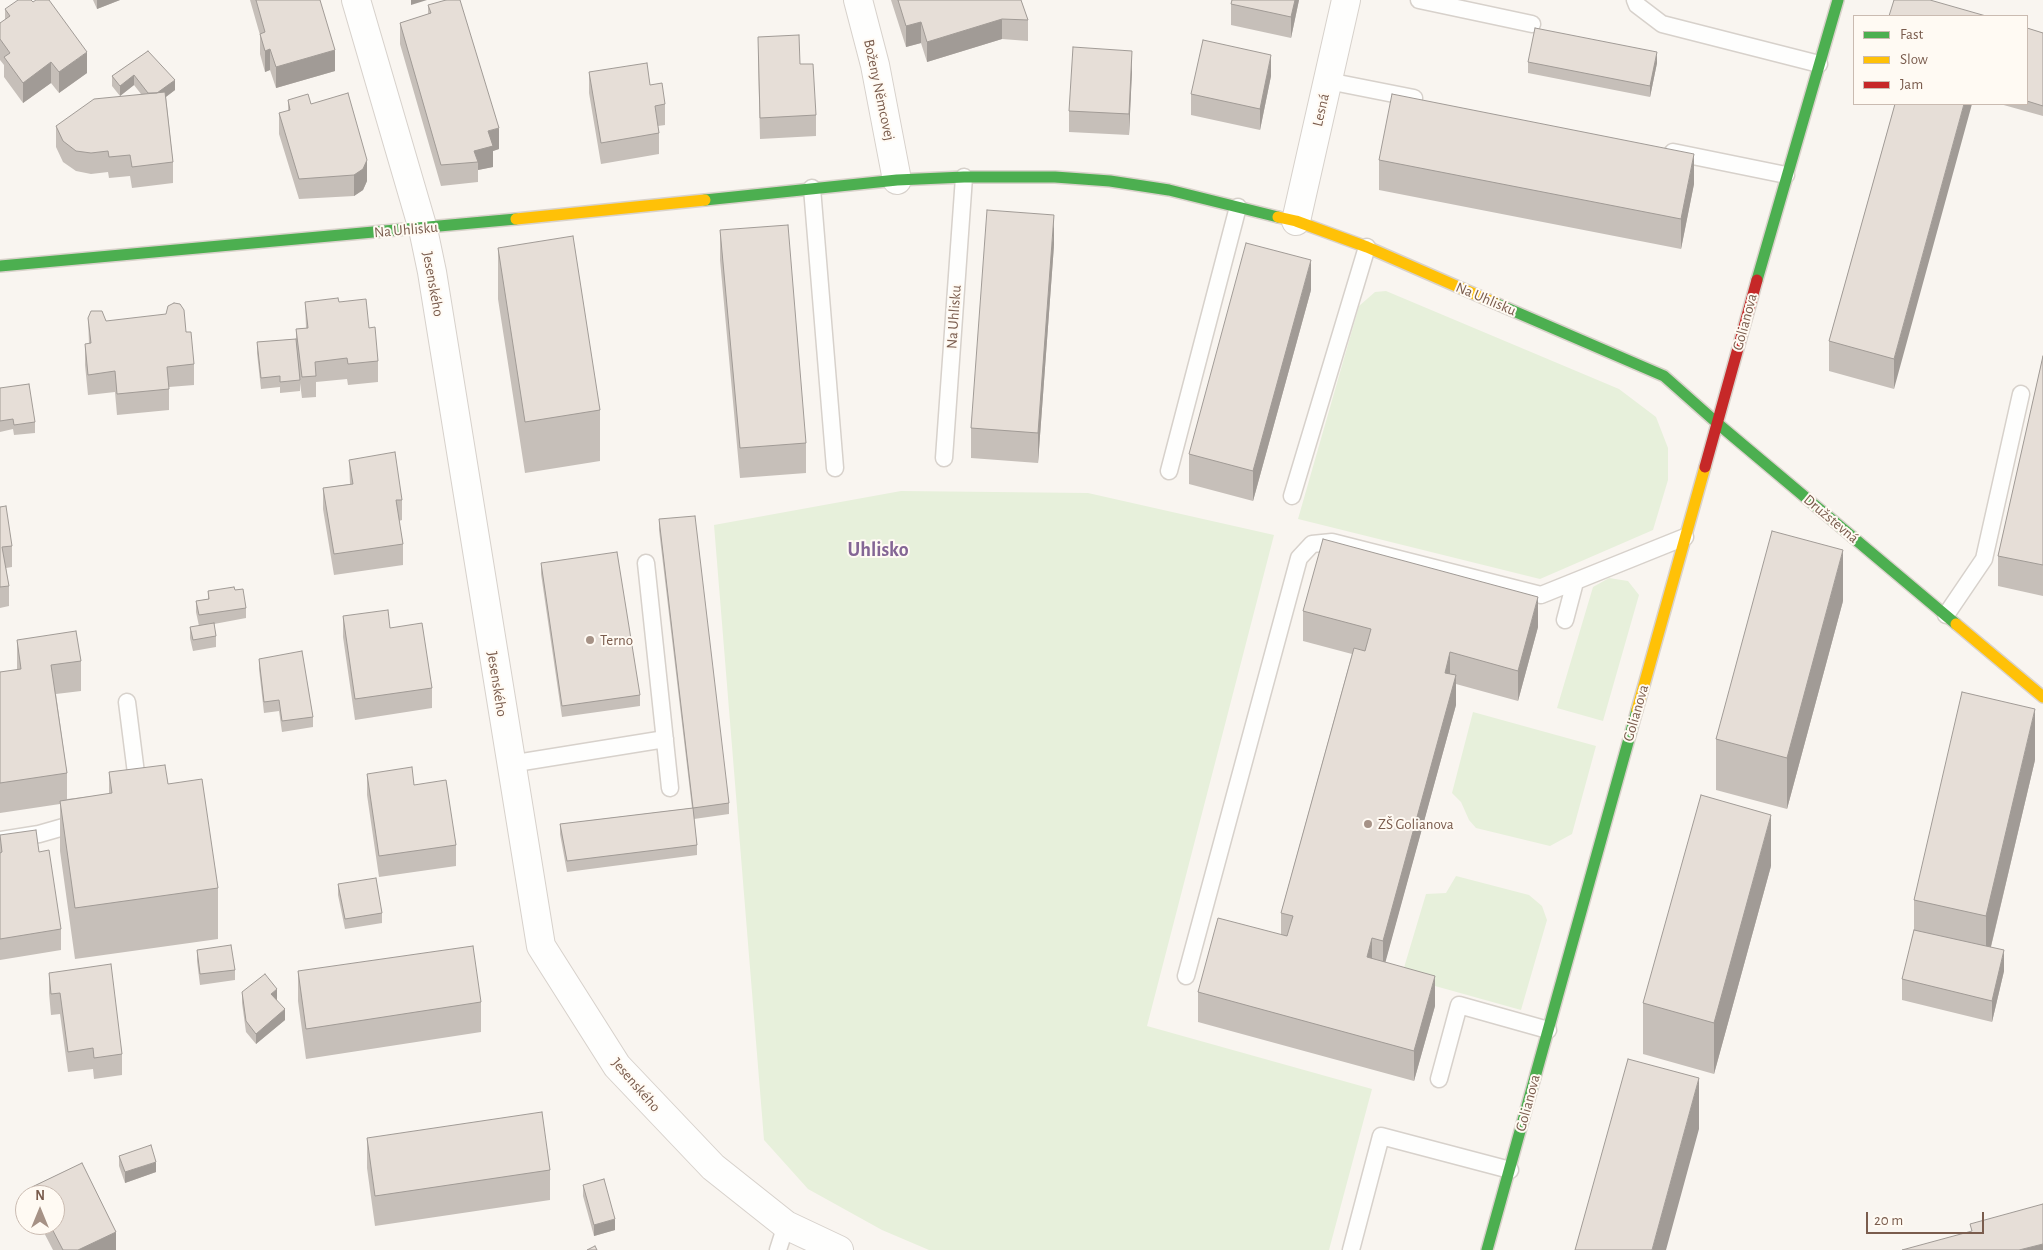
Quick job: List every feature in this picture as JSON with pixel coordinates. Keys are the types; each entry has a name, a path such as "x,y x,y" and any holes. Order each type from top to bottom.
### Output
{"street":[{"name":"Jesenského","path":"356,0 423,229 432,272 540,946 618,1066 713,1167 782,1237 839,1250"},
{"name":"Boženy Němcovej","path":"858,0 875,65 897,180"},
{"name":"Lesná","path":"1296,221 1346,0"},
{"name":"Golianova","path":"1488,1250 1786,175 1838,0"},
{"name":"Na Uhlisku","path":"1,265 423,229 897,180 964,177 1055,177 1110,180 1169,190 1296,221 1367,247 1664,376 1717,423"},
{"name":"Družstevná","path":"1717,423 2043,697"}],"lane":[{"path":"1419,0 1532,24"},
{"path":"1635,0 1638,5 1662,24 1819,64"},
{"path":"1328,80 1430,102"},
{"path":"1653,148 1786,175"},
{"name":"Na Uhlisku","path":"944,458 964,177"},
{"path":"812,188 835,468"},
{"path":"1168,471 1238,207"},
{"path":"1292,496 1367,247"},
{"path":"1946,615 1984,560 2021,394"},
{"path":"1186,976 1300,558 1312,544 1332,542 1541,595 1685,537"},
{"path":"646,563 670,788"},
{"path":"1565,620 1575,582"},
{"path":"126,702 140,804"},
{"path":"510,764 665,739"},
{"path":"0,840 39,834 94,818"},
{"path":"1439,1079 1458,1005 1548,1030"},
{"path":"1351,1250 1381,1136 1510,1170"}],"green space":[{"path":"1386,291 1619,389 1656,417 1668,448 1668,480 1653,530 1540,579 1298,519 1359,306 1375,292"},
{"path":"901,491 1088,493 1274,535 1147,1026 1372,1089 1329,1250 929,1250 882,1230 808,1189 764,1140 714,525"},
{"path":"1609,578 1628,581 1639,595 1603,721 1557,708 1593,587"},
{"path":"1473,712 1596,746 1572,834 1550,846 1476,828 1469,820 1461,802 1452,793"},
{"path":"1456,876 1529,895 1542,906 1547,920 1521,1010 1410,979 1403,971 1426,894 1446,893"}],"building":[{"path":"18,0 31,0 33,2 36,0 49,0 87,52 59,72 51,62 23,83 4,57 10,53 0,39 0,23 10,16 5,9"},
{"path":"256,0 320,0 335,50 276,67 270,49 265,51 260,34 265,32"},
{"path":"446,0 460,0 499,128 488,131 493,146 474,151 478,162 441,165 400,23 431,13 428,5"},
{"path":"898,0 1021,0 1028,20 1002,19 927,42 921,22 906,26"},
{"path":"1232,0 1295,0 1291,17 1231,4"},
{"path":"1894,0 1930,0 1982,15 1889,15"},
{"path":"1535,28 1657,52 1650,86 1528,62"},
{"path":"2028,28 2043,33 2043,106 2028,101"},
{"path":"799,35 800,64 813,64 816,115 760,118 758,37"},
{"path":"1203,40 1271,55 1260,109 1191,94"},
{"path":"1073,47 1132,51 1129,114 1069,111"},
{"path":"148,51 175,80 157,93 148,93 134,75 120,86 112,76"},
{"path":"647,63 650,85 662,83 665,104 655,106 659,133 601,143 589,72"},
{"path":"165,92 173,162 132,167 130,155 109,157 108,151 91,153 76,151 63,141 56,126 94,99"},
{"path":"348,93 367,160 363,169 354,175 299,179 279,113 290,110 288,100 308,94 311,104"},
{"path":"1392,94 1694,154 1681,219 1379,160"},
{"path":"1895,105 1964,105 1894,359 1829,341"},
{"path":"987,210 1054,215 1038,433 971,428"},
{"path":"788,225 806,443 740,448 720,230"},
{"path":"573,236 600,410 525,422 498,248"},
{"path":"1246,243 1311,260 1253,471 1189,454"},
{"path":"338,298 339,302 366,299 369,328 375,327 378,361 348,364 347,358 315,362 316,376 302,377 296,329 308,328 305,302"},
{"path":"174,303 180,304 184,310 186,332 191,332 194,364 167,367 169,389 117,394 115,371 88,375 85,344 91,343 88,318 91,311 102,311 106,321 166,314 168,306"},
{"path":"296,339 300,380 280,382 280,376 261,378 257,342"},
{"path":"2043,356 2043,565 1998,556"},
{"path":"29,384 35,422 14,425 13,419 0,421 0,388"},
{"path":"395,452 402,500 396,500 403,544 334,554 323,488 353,484 349,460"},
{"path":"6,506 12,546 2,547 9,586 0,587 0,507"},
{"path":"695,516 729,803 693,808 659,519"},
{"path":"1772,531 1843,550 1787,758 1716,739"},
{"name":"ZŠ Golianova","path":"1323,539 1538,597 1518,671 1450,652 1445,673 1456,675 1383,941 1372,938 1367,957 1435,976 1414,1051 1198,992 1218,918 1287,936 1293,916 1281,913 1354,648 1365,651 1371,629 1303,611"},
{"name":"Terno","path":"617,552 640,695 562,706 541,563"},
{"path":"234,587 235,590 243,589 246,608 199,615 196,601 209,599 208,591"},
{"path":"388,610 390,628 422,623 432,688 355,699 343,616"},
{"path":"214,623 216,636 193,640 190,627"},
{"path":"76,631 81,661 51,665 67,773 0,783 0,672 21,669 17,640"},
{"path":"302,651 313,717 282,721 279,700 264,702 259,659"},
{"path":"1962,692 2035,709 1986,916 1914,900"},
{"path":"165,765 168,784 202,779 218,888 75,908 60,801 112,793 109,772"},
{"path":"412,767 414,785 446,780 456,845 379,856 367,774"},
{"path":"1701,795 1771,815 1714,1023 1643,1003"},
{"path":"693,808 697,845 567,861 560,824"},
{"path":"36,830 39,852 49,850 61,929 0,939 0,853 2,852 0,835"},
{"path":"376,878 382,913 345,919 338,884"},
{"path":"1914,930 2004,950 1992,1001 1902,979"},
{"path":"231,945 235,970 200,974 197,950"},
{"path":"473,946 481,1002 306,1029 298,971"},
{"path":"111,964 122,1054 94,1058 93,1048 68,1052 60,993 51,994 49,973"},
{"path":"265,974 277,989 271,994 285,1009 256,1034 246,1021 242,992"},
{"path":"1628,1059 1699,1078 1652,1250 1575,1250"},
{"path":"542,1112 550,1170 375,1196 367,1138"},
{"path":"151,1145 156,1162 125,1172 119,1156"},
{"path":"82,1163 116,1232 78,1250 63,1250 55,1235 65,1235 65,1185 36,1185"},
{"path":"604,1179 615,1219 594,1225 583,1185"},
{"path":"2043,1204 2043,1244 2019,1250 1902,1250 1972,1231 1970,1224"},
{"path":"595,1246 597,1250 587,1250"}],"traffic: fast":[{"path":"1757,280 1838,0"},
{"path":"705,200 897,180 964,177 1055,177 1110,181 1169,190 1278,217"},
{"path":"0,266 516,219"},
{"path":"1495,303 1664,376 1717,423 1956,624"},
{"path":"1487,1250 1637,710"}],"traffic: slow":[{"path":"516,219 705,200"},
{"path":"1278,217 1296,221 1367,247 1495,303"},
{"path":"1637,710 1705,467"},
{"path":"1956,624 2043,697"}],"traffic: jam":[{"path":"1705,467 1757,280"}],"place":[{"name":"Terno","path":"590,640"},
{"name":"ZŠ Golianova","path":"1368,824"}],"district":[{"name":"Uhlisko","path":"878,550"}]}
